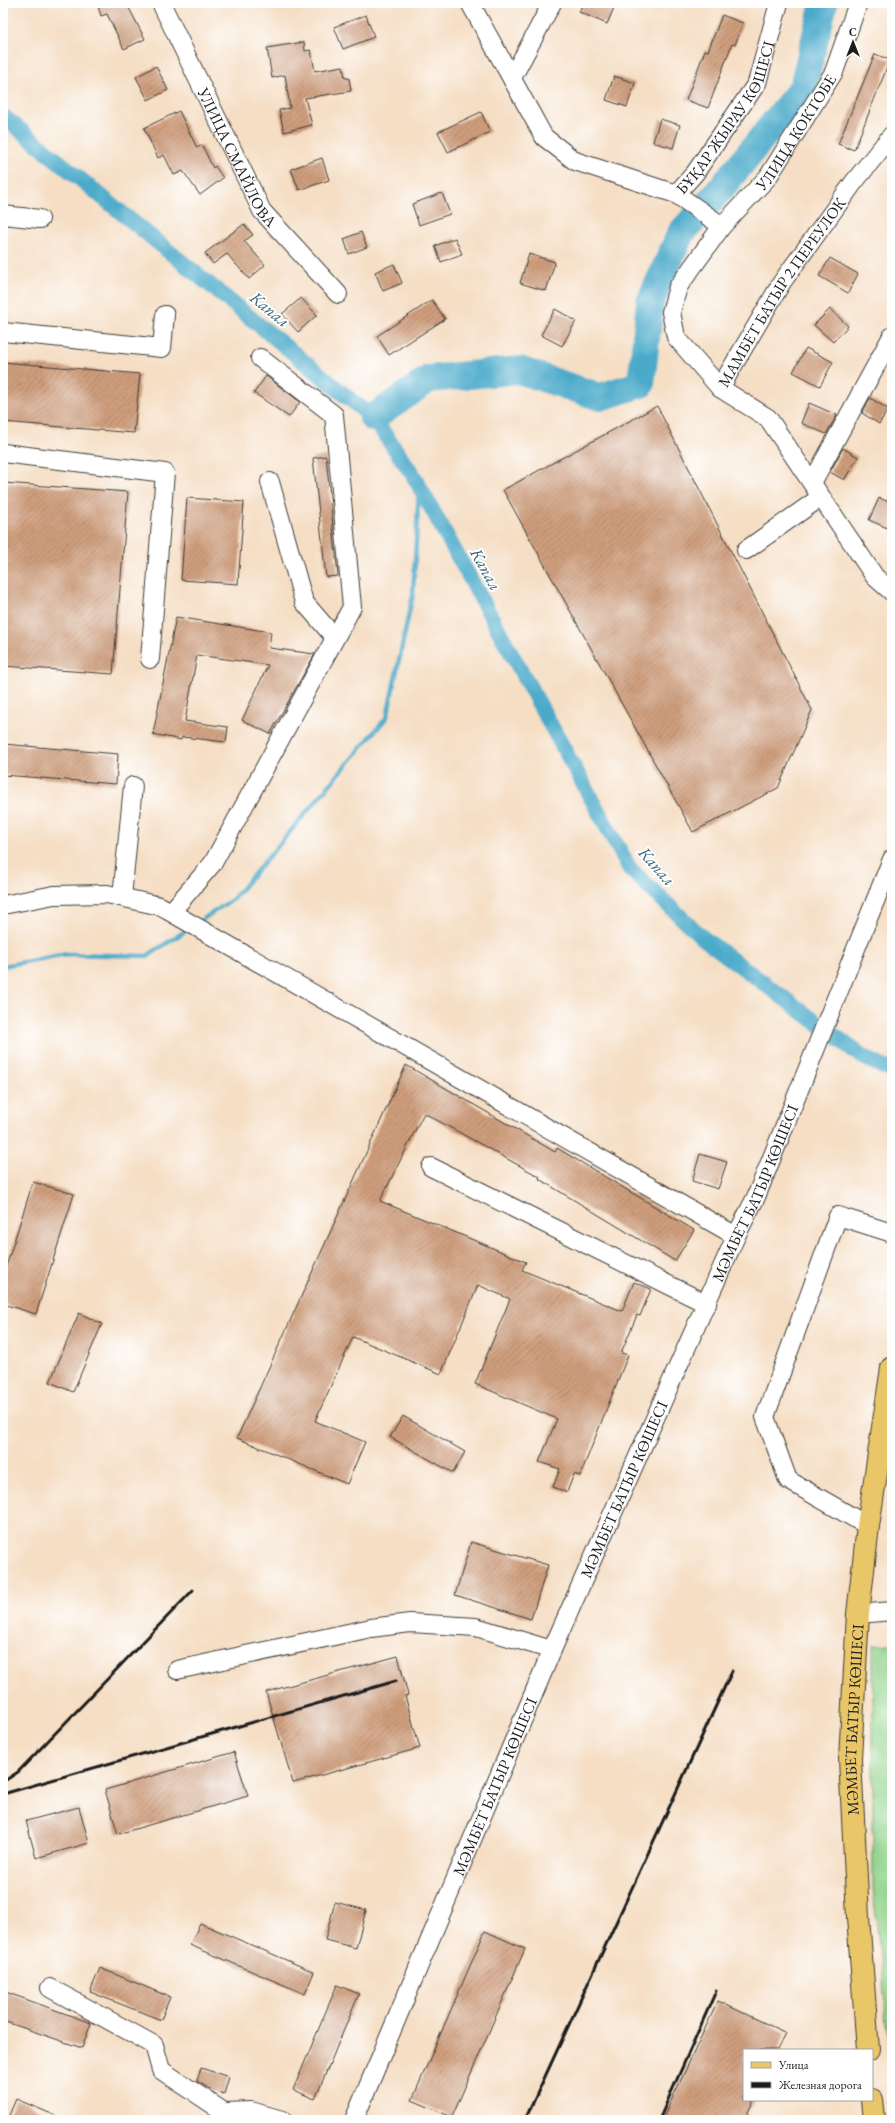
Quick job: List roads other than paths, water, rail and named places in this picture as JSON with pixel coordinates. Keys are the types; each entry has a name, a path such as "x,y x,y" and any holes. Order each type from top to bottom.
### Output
{"main road":[{"name":"МӘМБЕТ БАТЫР КӨШЕСІ","path":"868,2049 858,1917 850,1759 858,1614 868,1526 885,1452 892,1368"},
{"path":"872,2101 874,2120"}],"street":[{"name":"УЛИЦА СМАЙЛОВА","path":"161,3 262,211 338,294"},
{"name":"БҰҚАР ЖЫРАУ КӨШЕСІ","path":"470,3 544,137 575,161 676,194 695,173 757,83 779,3"},
{"path":"512,78 552,3"},
{"name":"УЛИЦА КОКТОБЕ","path":"720,388 676,337 671,312 678,286 722,226 768,177 834,72 858,3"},
{"name":"МАМБЕТ БАТЫР 2 ПЕРЕУЛОК","path":"892,135 854,182 782,282 720,388 768,418 875,577 892,592"},
{"path":"676,194 722,226"},
{"path":"3,215 40,219"},
{"path":"3,332 162,348 165,315"},
{"path":"746,550 817,490 892,336"},
{"path":"178,916 213,863 352,607 334,415 260,358"},
{"path":"3,453 165,473 150,659"},
{"path":"270,482 304,602 335,638"},
{"path":"122,897 133,786"},
{"name":"МӘМБЕТ БАТЫР КӨШЕСІ","path":"354,2120 552,1650 736,1236 756,1197 892,859"},
{"path":"3,905 54,895 107,894 160,906 736,1236"},
{"path":"431,1167 707,1304"},
{"path":"868,1526 788,1480 765,1417 838,1216 892,1233"},
{"path":"858,1614 892,1611"},
{"path":"177,1670 372,1628 410,1623 476,1627 552,1650"},
{"path":"50,1988 154,2046 161,2070 224,2116 251,2110 282,2120"}],"waterway":[{"path":"373,418 429,379 519,370 600,397 641,384 650,302 681,233 719,191 803,87 824,3"},
{"name":"Капал","path":"3,116 373,418 412,473 630,869 703,938 863,1057 892,1071"},
{"path":"197,923 233,899 387,717 413,594 419,487"},
{"path":"3,966 66,954 147,956 190,928"}],"railway":[{"path":"3,1782 18,1772 193,1590"},
{"path":"525,2120 732,1671"},
{"path":"3,1794 396,1681"},
{"path":"659,2120 716,1991"}]}
